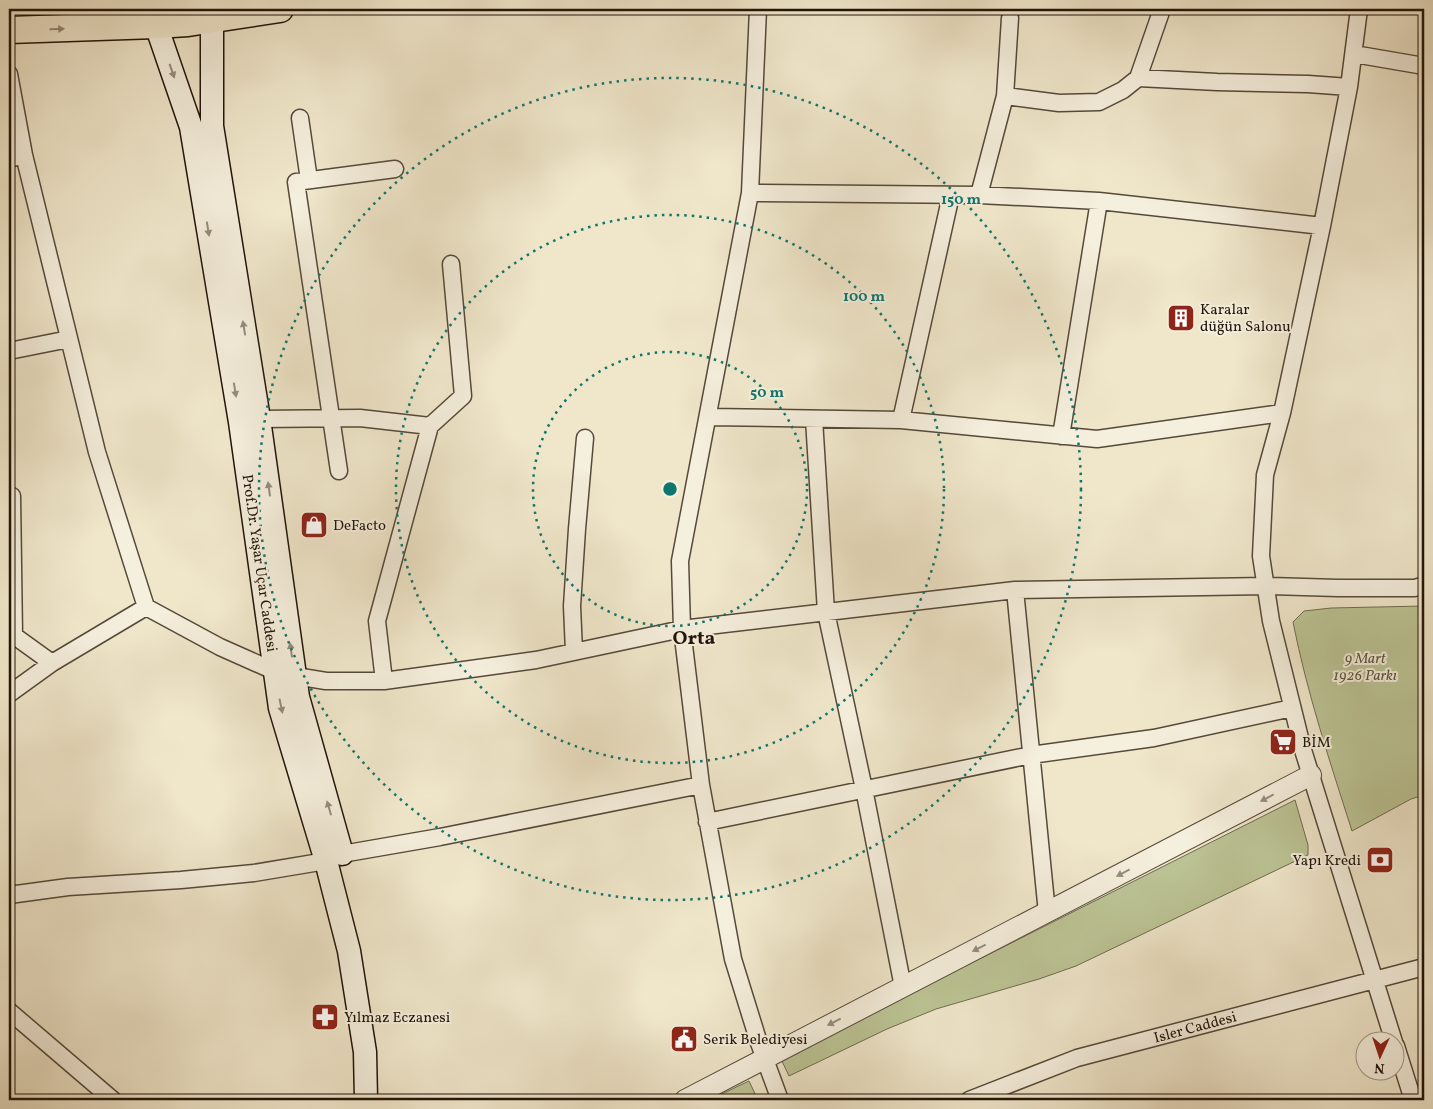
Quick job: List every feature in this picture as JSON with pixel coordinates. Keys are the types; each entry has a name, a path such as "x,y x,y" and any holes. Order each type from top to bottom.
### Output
{"highway":[{"path":"9,30 151,17 280,9"}],"main road":[{"path":"213,14 212,126 259,419 285,673"},
{"name":"Prof.Dr. Yaşar Uçar Caddesi","path":"151,17 191,127 240,422 285,673 280,708 334,858 365,1052 366,1100"}],"street":[{"path":"758,9 750,193 680,561 682,629 701,785 732,959 780,1100"},
{"path":"1005,96 1059,103 1099,102 1123,90 1138,78 1162,9"},
{"path":"1359,9 1349,87 1322,226 1282,413 1265,475 1260,556 1271,621 1303,750 1391,1032"},
{"path":"980,195 1005,96 1010,18"},
{"path":"1354,54 1424,66"},
{"path":"9,74 16,157 69,339 97,452 146,607 220,647 285,673 326,681 384,681 536,660 682,629 1015,590 1266,586 1415,588 1424,585"},
{"path":"1138,78 1349,87"},
{"path":"300,118 309,180"},
{"path":"339,471 296,182 396,169"},
{"path":"750,193 980,195 1099,201 1322,226"},
{"path":"901,420 951,195"},
{"path":"1061,436 1099,201"},
{"path":"384,681 377,621 430,426 463,396 451,264"},
{"path":"9,351 69,339"},
{"path":"708,417 901,420 1097,439 1282,413"},
{"path":"259,419 360,418 430,426"},
{"path":"814,419 826,612 864,789 903,987"},
{"path":"574,652 572,606 585,438"},
{"path":"12,496 11,633 52,664"},
{"path":"1015,590 1047,913"},
{"path":"9,694 52,664 146,607"},
{"path":"707,822 1031,755 1154,738 1292,708"},
{"path":"685,1100 1311,775"},
{"path":"9,895 68,887 181,880 254,873 701,785"},
{"name":"Isler Caddesi","path":"969,1100 1077,1058 1424,966"},
{"path":"9,1011 113,1100"},
{"path":"1406,1078 1413,1100"}],"green space":[{"name":"9 Mart 1926 Parkı","path":"1424,606 1424,795 1411,799 1352,831 1312,701 1293,622 1304,611 1331,608"},
{"path":"1295,800 1308,845 1308,855 1076,966 1039,979 936,1009 887,1029 789,1076 781,1059"},
{"path":"749,1081 758,1100 709,1100"}],"place":[{"name":"Karalar düğün Salonu","path":"1181,318"},
{"name":"DeFacto","path":"314,525"},
{"name":"BİM","path":"1283,742"},
{"name":"Yapı Kredi","path":"1380,860"},
{"name":"Yılmaz Eczanesi","path":"325,1017"},
{"name":"Serik Belediyesi","path":"684,1039"}],"district":[{"name":"Orta","path":"694,637"}]}
